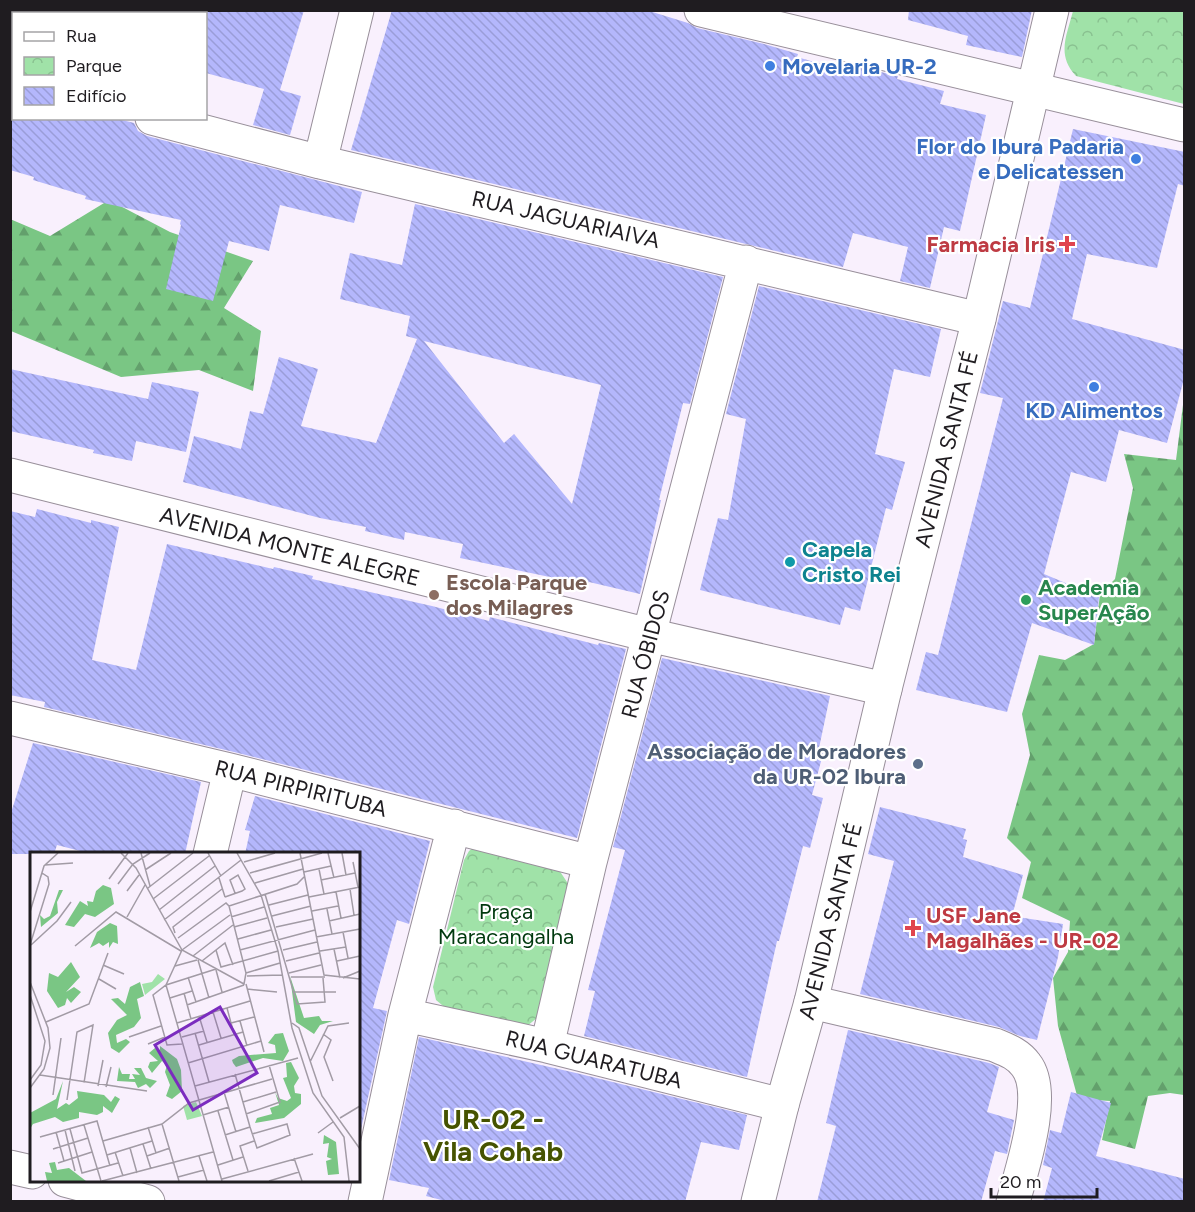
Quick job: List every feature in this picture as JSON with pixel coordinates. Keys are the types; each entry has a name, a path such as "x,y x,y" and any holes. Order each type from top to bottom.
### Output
{"street":[{"path":"320,162 357,10"},
{"path":"701,10 1185,125"},
{"name":"AVENIDA SANTA FÉ","path":"758,1202 811,1002 885,689 979,319 1052,10"},
{"name":"RUA JAGUARIAIVA","path":"160,120 320,162 979,319"},
{"name":"RUA ÓBIDOS","path":"547,1046 590,862 746,262"},
{"name":"AVENIDA MONTE ALEGRE","path":"10,475 649,636 885,689"},
{"name":"RUA PIRPIRITUBA","path":"11,721 230,770 590,862"},
{"path":"210,852 230,770"},
{"path":"364,1202 405,1015 454,826"},
{"path":"811,1002 995,1046 1019,1057 1031,1073 1035,1105 1034,1120 1013,1202"},
{"name":"RUA GUARATUBA","path":"405,1015 547,1046 782,1105"},
{"path":"10,1167 30,1172"},
{"path":"76,1182 138,1193"}],"green space":[{"path":"1073,11 1184,11 1184,104 1076,76 1066,60 1065,53 1066,37"},
{"path":"109,200 170,232 253,261 224,308 261,331 253,391 199,370 121,377 11,331 10,219 50,236"},
{"path":"1184,397 1184,1095 1170,1093 1148,1096 1135,1149 1102,1140 1110,1101 1078,1099 1058,1026 1053,978 1068,952 1070,921 1022,898 1031,862 1007,838 1030,755 1022,714 1039,655 1065,660 1094,644 1100,594 1115,579 1133,488 1124,454 1176,460"},
{"name":"Praça Maracangalha","path":"475,846 557,867 567,882 571,896 537,1018 527,1026 448,1010 436,1000 433,987 464,860"}],"building":[{"path":"206,10 304,10 280,90 301,96 290,135 253,125 264,89 207,73"},
{"path":"392,10 646,10 697,28 798,54 797,57 849,72 851,65 898,76 897,79 944,91 940,104 986,115 960,231 944,227 930,288 900,281 908,247 853,233 843,267 351,150"},
{"path":"909,10 1032,10 1022,57 966,45 968,36 908,20"},
{"path":"10,118 12,120 122,120 134,123 138,131 147,136 362,192 354,223 280,205 269,251 229,241 213,301 166,289 181,220 85,199 86,196 33,180 34,177 10,170"},
{"path":"1073,129 1185,152 1185,186 1178,184 1157,268 1087,254 1072,319 1185,350 1185,375 1167,443 1119,430 1106,482 1071,472 1044,574 1099,597 1094,645 1032,623 1007,712 916,690 926,652 938,655 1003,398 980,393 1003,301 1030,308"},
{"path":"415,204 723,277 690,404 683,403 659,500 661,500 640,594 460,558 463,544 405,532 404,540 365,531 366,527 320,518 183,482 194,436 241,449 250,411 263,414 279,357 318,369 301,426 376,443 417,339 406,336 410,316 340,299 350,253 402,265","holes":["424,341 601,385 572,504 514,434 504,443"]},
{"path":"759,286 941,329 930,377 894,369 875,454 905,462 892,510 886,508 860,611 845,607 840,625 700,590 718,518 728,520 746,419 726,414"},
{"path":"10,369 148,399 152,382 199,392 186,452 136,441 132,461 10,431"},
{"path":"37,509 91,523 91,520 119,527 92,660 136,670 167,544 313,576 312,579 489,621 490,617 598,645 599,643 626,649 577,838 44,707 45,702 10,695 10,511 35,517"},
{"path":"662,658 830,696 819,748 824,750 812,795 823,798 810,848 803,846 779,941 777,941 747,1077 584,1036 595,991 588,990 625,850 613,847"},
{"path":"33,743 201,782 185,852 84,852 57,845 55,852 10,854 10,816"},
{"path":"255,796 430,841 409,924 397,920 373,1008 387,1011 360,1134 360,852 245,852 250,831 245,830"},
{"path":"880,807 966,829 963,839 967,840 963,857 1023,875 1012,916 1063,924 1058,957 1037,1040 999,1027 860,994 894,861 868,854"},
{"path":"848,1030 999,1067 987,1112 1014,1120 1007,1154 995,1151 981,1202 817,1202 836,1126 826,1123"},
{"path":"419,1037 747,1115 739,1150 701,1142 685,1202 449,1202 426,1196 429,1188 389,1180"},
{"path":"1071,1092 1111,1103 1096,1156 1185,1179 1185,1202 1043,1202 1052,1168 1043,1165 1050,1130 1061,1133"}],"place":[{"name":"Movelaria UR-2","path":"770,66"},
{"name":"Flor do Ibura Padaria e Delicatessen","path":"1136,159"},
{"name":"Farmacia Iris","path":"1067,244"},
{"name":"KD Alimentos","path":"1094,387"},
{"name":"Capela Cristo Rei","path":"790,562"},
{"name":"Escola Parque dos Milagres","path":"434,595"},
{"name":"Academia SuperAção","path":"1026,600"},
{"name":"Associação de Moradores da UR-02 Ibura","path":"918,764"},
{"name":"USF Jane Magalhães - UR-02","path":"913,928"}],"district":[{"name":"UR-02 - Vila Cohab","path":"493,1135"}]}
